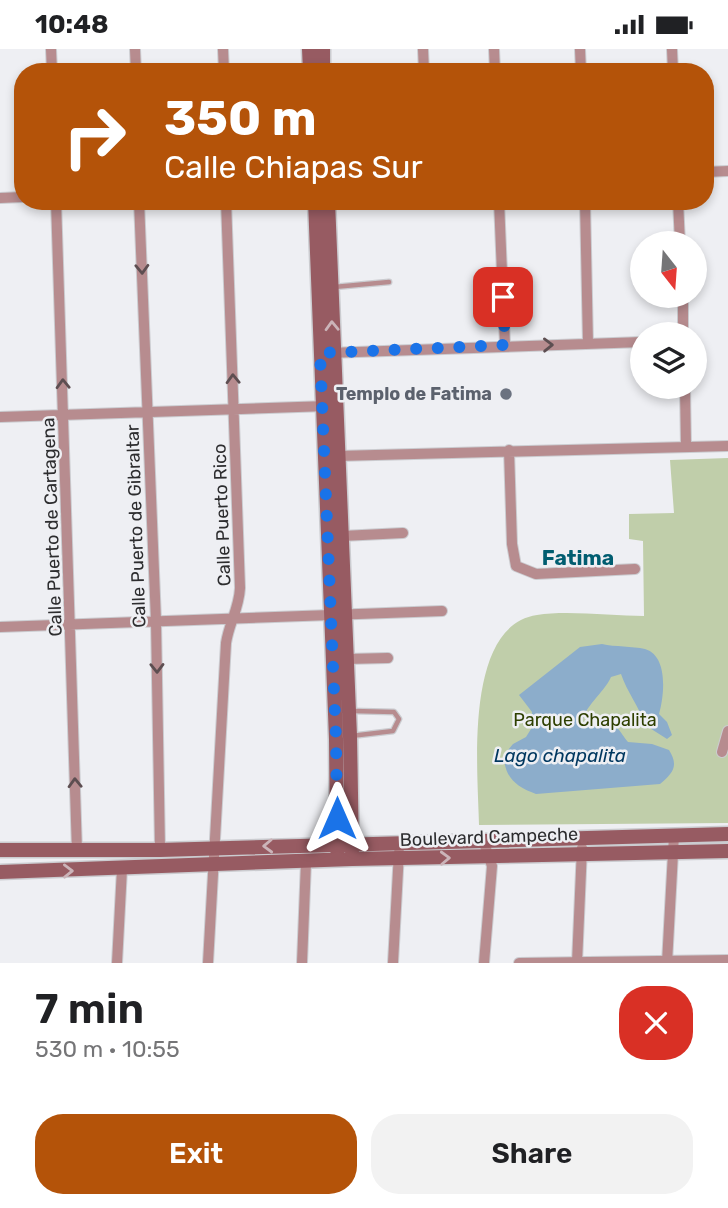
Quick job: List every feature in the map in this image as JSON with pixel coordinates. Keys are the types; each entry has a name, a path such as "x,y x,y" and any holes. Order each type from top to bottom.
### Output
{"street":[{"name":"Calle Puerto de Cartagena","path":"56,210 77,851"},
{"name":"Calle Puerto de Gibraltar","path":"139,210 156,621 160,850"},
{"name":"Calle Puerto Rico","path":"208,963 226,643 240,599 226,210"},
{"path":"316,210 327,353 337,615 336,739 344,844 352,859"},
{"path":"327,353 331,288 328,210"},
{"path":"499,210 505,345"},
{"path":"585,210 588,344"},
{"path":"678,210 679,231"},
{"path":"327,353 630,342"},
{"path":"685,399 686,447"},
{"path":"0,417 328,406"},
{"path":"328,406 337,456 342,535 337,615 346,659 350,736 344,844 337,860"},
{"path":"337,456 728,446"},
{"path":"509,450 512,544 516,566 536,574 635,569"},
{"path":"342,535 403,533"},
{"path":"0,627 442,611"},
{"path":"346,659 388,657"},
{"path":"722,752 728,730"},
{"name":"Boulevard Campeche","path":"2,853 728,834"},
{"path":"667,963 674,835"},
{"path":"577,962 582,838"},
{"path":"483,840 491,856 484,963"},
{"path":"393,963 400,843"},
{"name":"Boulevard Campeche","path":"2,870 122,869 352,859 728,851"},
{"path":"302,963 306,862"},
{"path":"117,963 122,869"},
{"path":"519,963 667,963 728,960"}],"lane":[{"path":"331,288 388,282"},
{"path":"349,712 394,712 399,719 393,731 350,736"}],"green space":[{"name":"Parque Chapalita","path":"728,458 728,823 479,825 477,738 480,704 486,672 497,645 513,625 537,615 576,613 644,616 643,541 629,539 629,514 674,513 670,460"}],"water":[{"name":"Lago chapalita","path":"602,644 645,649 653,653 663,678 659,714 667,722 672,735 667,739 645,725 621,674 611,677 586,712 582,724 613,725 628,742 652,744 669,750 674,761 671,773 660,784 536,794 523,788 509,775 504,755 513,744 526,737 531,729 532,712 519,695 580,647"}],"place":[{"name":"Templo de Fatima","path":"506,394"}],"district":[{"name":"Fatima","path":"578,557"}],"route":[{"path":"337,818 320,353 505,345 503,297"}]}
